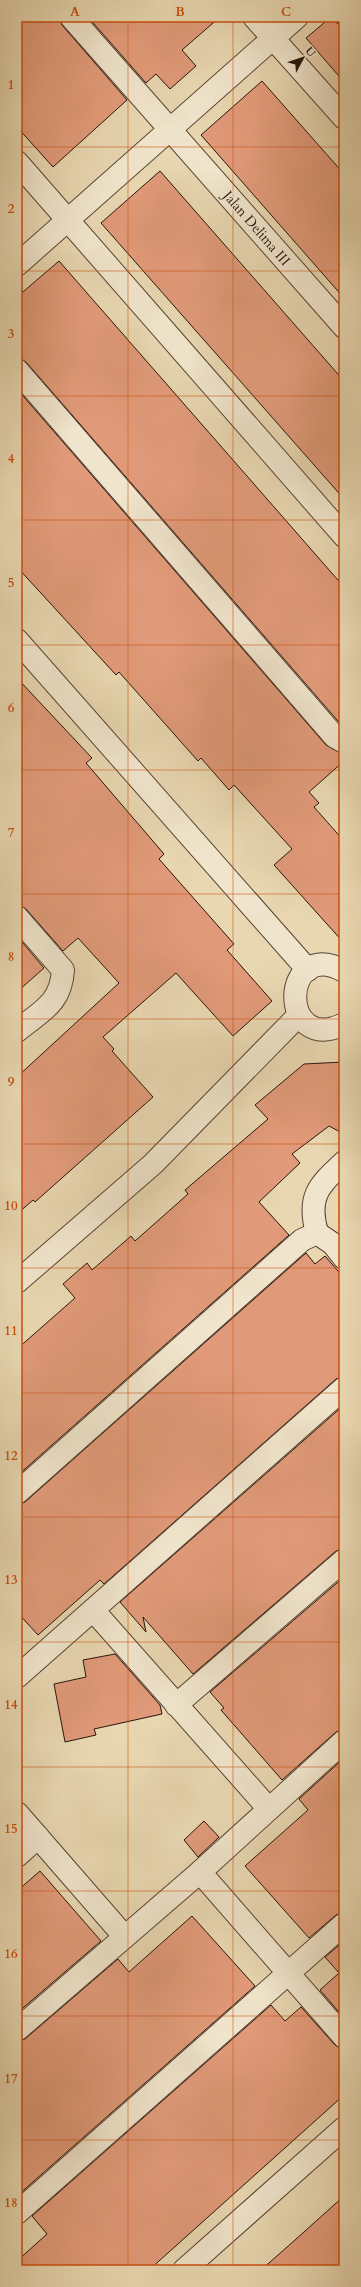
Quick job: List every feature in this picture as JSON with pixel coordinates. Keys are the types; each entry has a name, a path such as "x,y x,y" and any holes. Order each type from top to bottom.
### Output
{"street":[{"name":"Jalan Delima III","path":"71,17 344,327"},
{"path":"254,17 344,118"},
{"path":"17,265 297,17"},
{"path":"17,162 344,536"},
{"path":"17,370 330,731 344,742"},
{"path":"17,640 308,970"},
{"path":"17,917 63,970 62,984 56,998 17,1031"},
{"path":"344,971 332,965 319,965 308,970 299,979 294,991 294,1003 299,1015 308,1024 319,1029 332,1029 344,1025"},
{"path":"17,1282 153,1164 299,1015"},
{"path":"344,1162 324,1181 317,1191 313,1203 312,1218 317,1233 332,1244 344,1258"},
{"path":"17,1493 302,1240 317,1233"},
{"path":"19,1670 93,1610 344,1388"},
{"path":"176,1705 344,1560"},
{"path":"93,1610 269,1810"},
{"path":"17,2030 124,1936 200,1872 344,1741"},
{"path":"17,1813 124,1936"},
{"path":"17,1856 38,1837"},
{"path":"200,1872 344,2037"},
{"path":"17,2213 344,1924"},
{"path":"184,2270 344,2128"}],"building":[{"path":"17,17 59,17 62,25 127,100 53,167 17,127"},
{"path":"88,17 220,17 182,50 196,66 170,89 156,74 146,83"},
{"path":"331,17 344,30 344,82 306,38"},
{"path":"262,81 344,174 344,298 201,135"},
{"path":"160,171 344,381 344,499 101,223"},
{"path":"59,261 344,587 344,728 26,362 17,358 17,297"},
{"path":"17,389 326,745 344,754 344,761 309,792 319,803 314,807 344,841 344,943 274,865 292,849 234,785 229,790 201,758 198,761 119,672 116,675 17,567"},
{"path":"17,678 92,758 86,763 164,854 159,859 234,944 227,950 272,1001 233,1036 176,973 103,1037 114,1049 112,1051 153,1097 35,1202 33,1200 17,1214 17,1077 119,983 78,938 63,951 26,909 17,905"},
{"path":"17,936 44,968 17,992"},
{"path":"344,1062 344,1134 329,1126 292,1154 300,1163 259,1202 289,1235 17,1476 17,1349 75,1298 63,1284 87,1263 92,1270 131,1236 135,1241 188,1194 185,1190 268,1119 255,1105 304,1064"},
{"path":"306,1253 315,1264 325,1256 344,1278 344,1376 336,1379 104,1584 100,1580 38,1635 17,1612 17,1505 25,1502"},
{"path":"344,1405 344,1548 336,1551 193,1674 143,1617 146,1632 120,1602"},
{"path":"344,1577 344,1729 336,1732 282,1780 221,1710 224,1708 210,1692"},
{"path":"115,1654 160,1705 162,1714 94,1729 96,1735 65,1742 54,1684 86,1677 83,1660"},
{"path":"344,1758 344,1912 336,1915 309,1938 245,1866 308,1810 299,1799"},
{"path":"204,1821 219,1837 198,1857 184,1840"},
{"path":"40,1871 101,1941 17,2013 17,1891"},
{"path":"192,1916 255,1986 17,2196 17,2042 25,2039 118,1959 129,1972"},
{"path":"344,1941 344,2018 320,1990 339,1973 325,1957"},
{"path":"271,2005 285,2021 301,2007 335,2045 344,2049 344,2095 149,2270 17,2270 17,2261 47,2234 32,2216"},
{"path":"344,2196 344,2270 261,2270 295,2240"}]}
